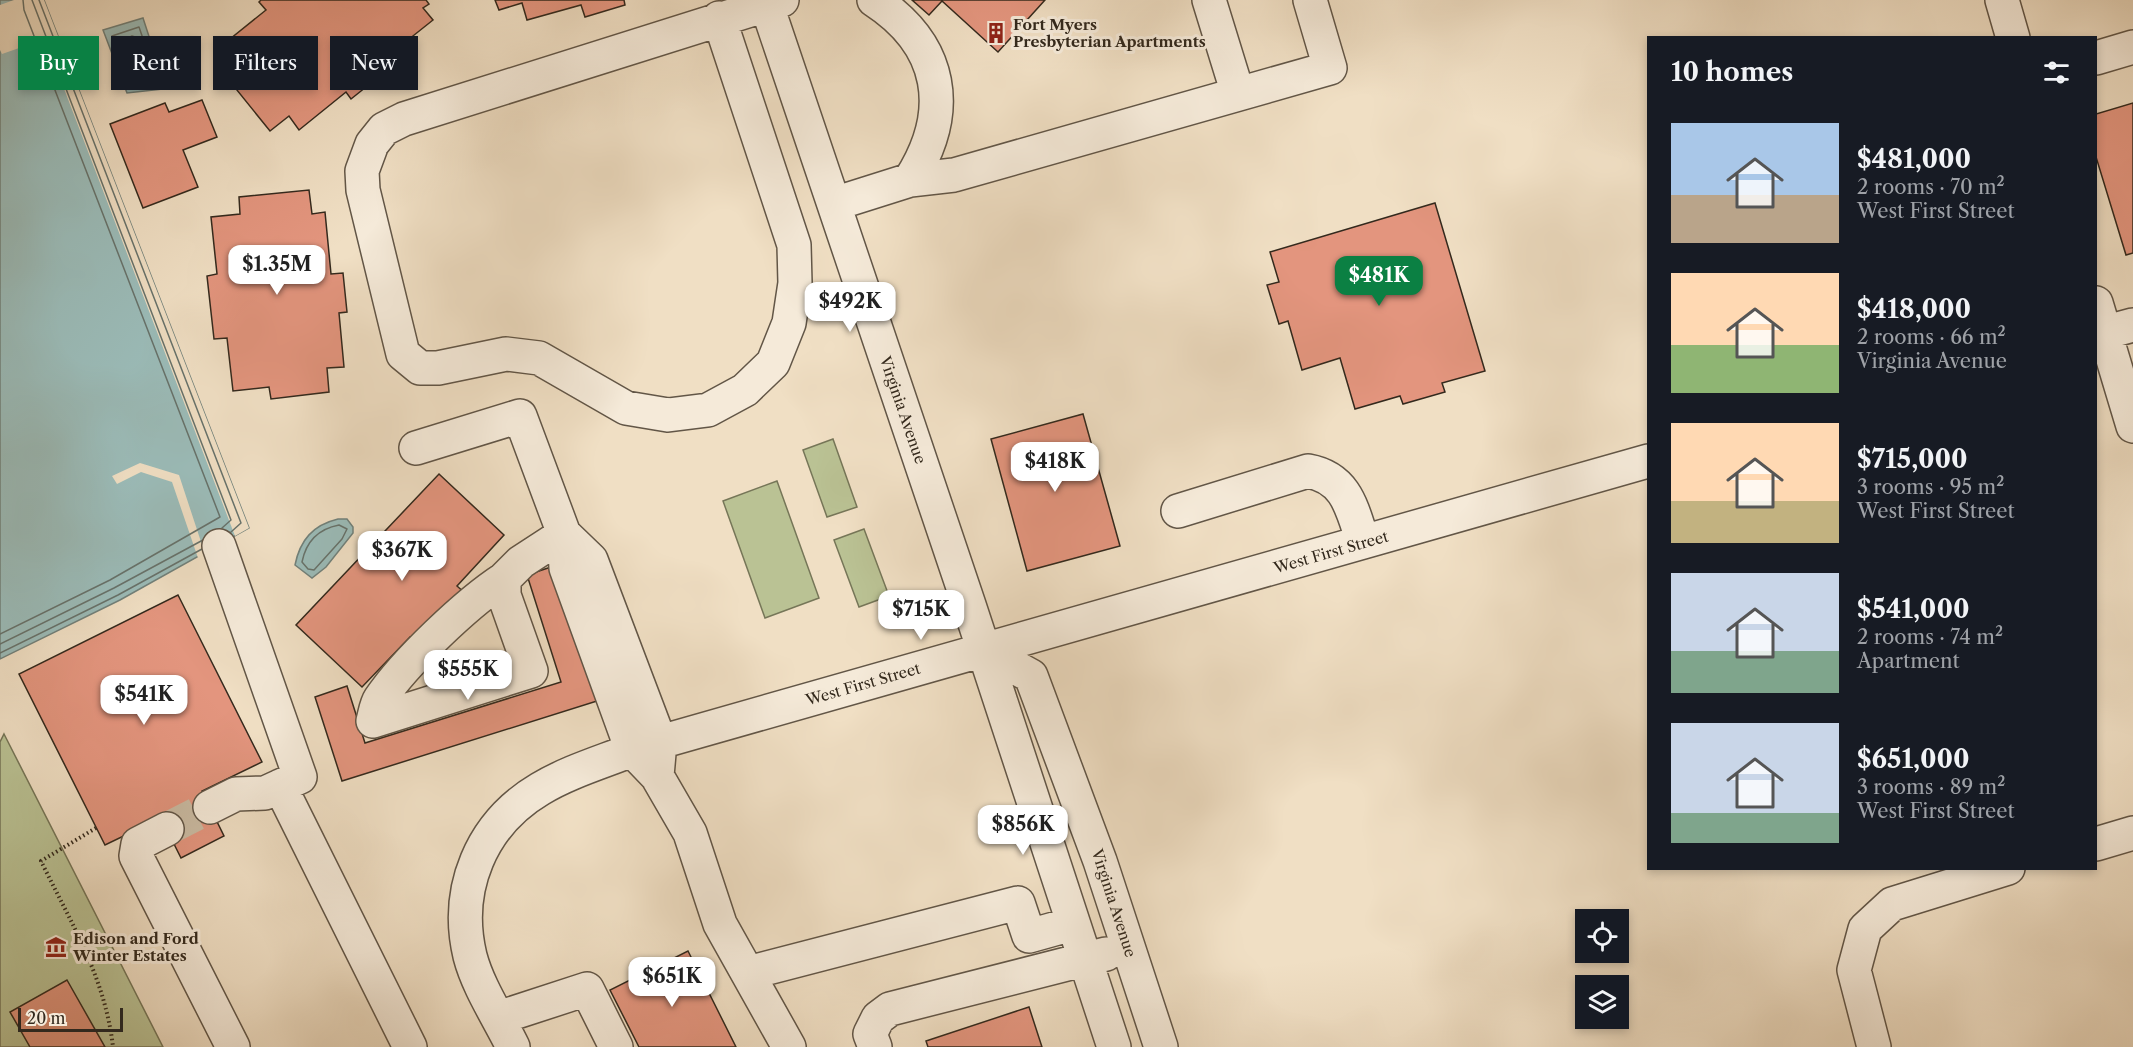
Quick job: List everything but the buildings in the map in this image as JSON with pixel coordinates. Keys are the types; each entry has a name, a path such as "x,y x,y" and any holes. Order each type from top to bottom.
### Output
{"street":[{"path":"874,0 908,27 924,50 937,86 934,118 924,158 910,180"},
{"path":"1209,0 1238,94"},
{"path":"834,204 910,180 954,176 1330,68 1310,0"},
{"path":"2002,0 2012,36"},
{"path":"719,18 794,245 795,283 789,323 773,363 745,390 708,410 668,415 626,408 538,358 506,354 438,368 420,368 403,354 363,190 363,171 369,153 384,129 446,104 771,1"},
{"name":"Virginia Avenue","path":"771,1 834,204 1114,1047"},
{"path":"2097,58 2133,47"},
{"path":"2107,324 2133,426"},
{"path":"416,448 520,416 564,534 591,560 646,746 657,776 690,832 720,924 789,1047"},
{"name":"West First Street","path":"513,1047 470,957 465,908 476,858 502,817 540,789 646,746 1647,461"},
{"path":"1178,511 1308,471 1332,478 1351,507 1363,542"},
{"path":"504,579 504,595 531,671 373,721 378,701 405,669 481,593 504,579 521,562 564,534"},
{"path":"210,807 236,794 265,793 300,777 219,546"},
{"name":"Virginia Avenue","path":"984,650 1031,676 1101,861 1159,1041"},
{"path":"280,786 410,1047"},
{"path":"167,829 138,844 136,856 233,1047"},
{"path":"2097,844 2133,833"},
{"path":"1874,1047 1854,970 1865,929 1892,904 2002,870"},
{"path":"748,974 1018,903 1029,936 1072,924"},
{"path":"875,1047 870,1034 878,1018 890,1009 1085,961 1128,947"},
{"path":"498,1018 587,989 616,1047"},
{"path":"1114,1047 1159,1041"}],"path":[{"path":"96,828 41,861 98,975 110,1020 113,1047"}],"green space":[{"path":"833,439 857,507 827,517 803,450"},
{"path":"777,481 819,598 765,618 723,501"},
{"path":"864,529 889,596 859,607 834,540"},
{"name":"Edison and Ford Winter Estates","path":"4,734 163,1047 0,1047 0,742"}],"water":[{"path":"0,0 44,0 58,36 18,36 18,90 79,90 249,528 120,600 0,659"},
{"path":"143,18 149,36 111,36 111,51 103,30"},
{"path":"126,90 154,90 127,93"},
{"path":"338,519 347,519 353,527 353,533 326,567 312,578 295,565 300,548 309,535 321,525"}],"pier":[{"path":"14,0 44,0 58,36 18,36 18,48 2,54 0,50 0,5"},
{"path":"64,90 79,90 249,528 235,536"},
{"path":"140,463 179,475 205,554 198,558 172,482 141,472 117,484 112,476"}],"tunnel":[{"path":"167,829 210,807"}],"place":[{"name":"Fort Myers Presbyterian Apartments","path":"996,33"},
{"name":"Edison and Ford Winter Estates","path":"56,947"}]}
